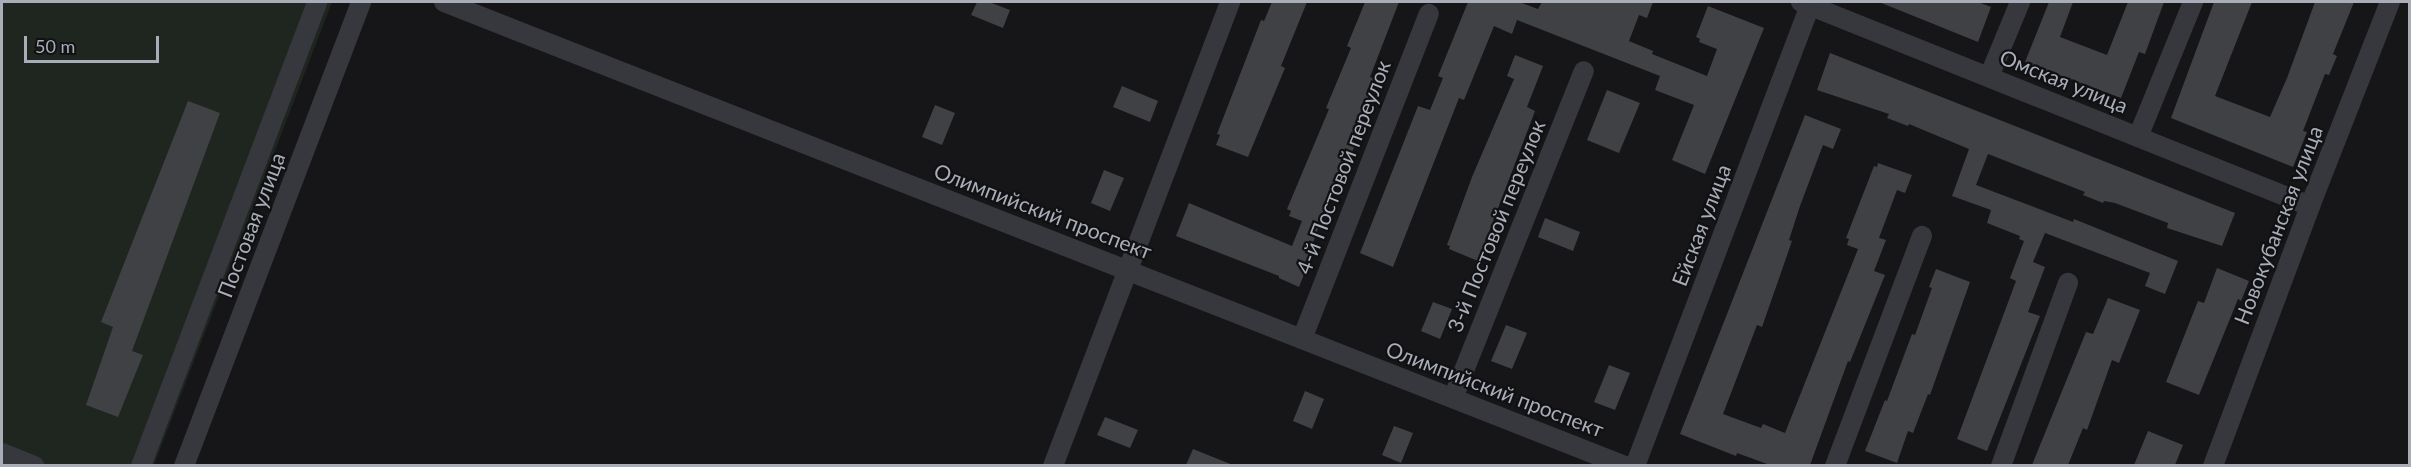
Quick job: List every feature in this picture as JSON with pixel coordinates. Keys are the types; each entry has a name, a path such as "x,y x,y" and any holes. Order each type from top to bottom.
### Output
{"street":[{"name":"Постовая улица","path":"141,465 316,2"},
{"name":"Постовая улица","path":"184,465 362,2"},
{"name":"Олимпийский проспект","path":"444,2 1625,465"},
{"path":"1053,465 1230,2"},
{"path":"1989,77 2020,2"},
{"path":"2138,137 2193,2"},
{"name":"Новокубанская улица","path":"2213,465 2310,206 2390,2"},
{"name":"Омская улица","path":"1807,3 2310,206"},
{"name":"Ейская улица","path":"1635,465 1807,3"},
{"name":"4-й Постовой переулок","path":"1302,339 1430,14"},
{"name":"3-й Постовой переулок","path":"1453,398 1584,71"},
{"path":"1835,465 1922,236"},
{"path":"2001,465 2068,283"},
{"path":"2,453 28,464"}],"shaded area":[{"path":"2,2 332,2 154,465 2,465"}],"building":[{"path":"977,2 989,2 1010,10 1003,28 971,15"},
{"path":"1272,2 1307,2 1281,66 1285,68 1248,157 1216,145 1220,135 1217,134 1261,20 1264,21"},
{"path":"1365,2 1399,2 1370,77 1377,80 1349,143 1355,145 1347,165 1344,164 1325,209 1310,251 1313,252 1299,287 1279,276 1176,236 1189,203 1292,246 1302,221 1289,216 1291,211 1287,209 1329,109 1326,108 1351,48 1347,46"},
{"path":"1468,2 1519,2 1538,9 1542,2 1653,2 1647,18 1639,15 1629,41 1653,51 1652,54 1707,76 1717,49 1699,42 1700,39 1696,37 1708,6 1764,28 1705,174 1672,160 1694,105 1655,90 1660,76 1517,20 1512,34 1494,26 1464,100 1459,98 1393,267 1360,253 1418,106 1430,110 1443,78 1438,76"},
{"path":"1879,2 1978,2 1991,7 1978,42"},
{"path":"2049,2 2073,2 2060,37 2107,55 2128,2 2164,2 2145,54 2139,52 2121,98 2025,62"},
{"path":"2214,2 2252,2 2215,96 2270,117 2315,2 2354,2 2333,54 2337,56 2329,75 2325,74 2303,131 2307,132 2293,167 2171,118"},
{"path":"1830,53 2235,213 2222,246 2167,228 2168,223 2115,203 2104,201 2103,203 2083,195 2085,192 1988,154 1976,185 2073,222 2074,219 2178,261 2165,294 2145,286 2150,273 2045,233 2033,262 2045,267 2028,312 2040,316 1987,451 1957,439 2016,281 2010,278 2024,241 2019,239 2020,236 1987,223 1991,210 1952,196 1969,149 1909,124 1908,126 1887,118 1889,114 1817,90"},
{"path":"1515,55 1543,66 1527,107 1535,111 1478,261 1449,249 1450,246 1447,245 1472,177 1514,79 1507,76"},
{"path":"1122,86 1158,101 1150,122 1113,107"},
{"path":"1607,90 1640,103 1619,153 1587,140"},
{"path":"188,101 220,113 132,351 143,355 118,417 86,405 113,327 101,322"},
{"path":"935,105 955,113 942,145 922,137"},
{"path":"1805,115 1841,129 1833,149 1823,145 1800,206 1789,240 1792,241 1762,327 1757,325 1723,414 1761,428 1763,424 1785,433 1858,249 1847,245 1849,239 1846,238 1874,166 1877,167 1878,163 1912,175 1905,193 1897,190 1879,238 1886,240 1874,271 1885,275 1850,362 1848,361 1810,465 1770,465 1737,453 1736,456 1680,434"},
{"path":"1104,170 1124,178 1110,211 1091,203"},
{"path":"1545,218 1580,232 1573,251 1538,237"},
{"path":"2217,268 2249,281 2241,301 2238,299 2199,395 2166,382 2198,301 2204,303"},
{"path":"1936,269 1970,282 1930,395 1928,394 1913,433 1908,431 1897,463 1865,451 1912,334 1915,335 1932,288 1929,287"},
{"path":"2108,298 2140,310 2119,363 2112,360 2087,430 2083,428 2068,465 2032,465 2086,332 2093,334"},
{"path":"1433,302 1452,309 1440,339 1421,331"},
{"path":"1506,325 1527,333 1512,369 1491,361"},
{"path":"1609,365 1630,373 1615,410 1594,402"},
{"path":"1305,391 1324,399 1312,429 1293,421"},
{"path":"1105,417 1138,430 1130,448 1097,435"},
{"path":"1394,426 1413,433 1401,463 1382,455"},
{"path":"2148,431 2183,445 2175,465 2134,465"},
{"path":"1193,449 1233,465 1186,465"}]}
